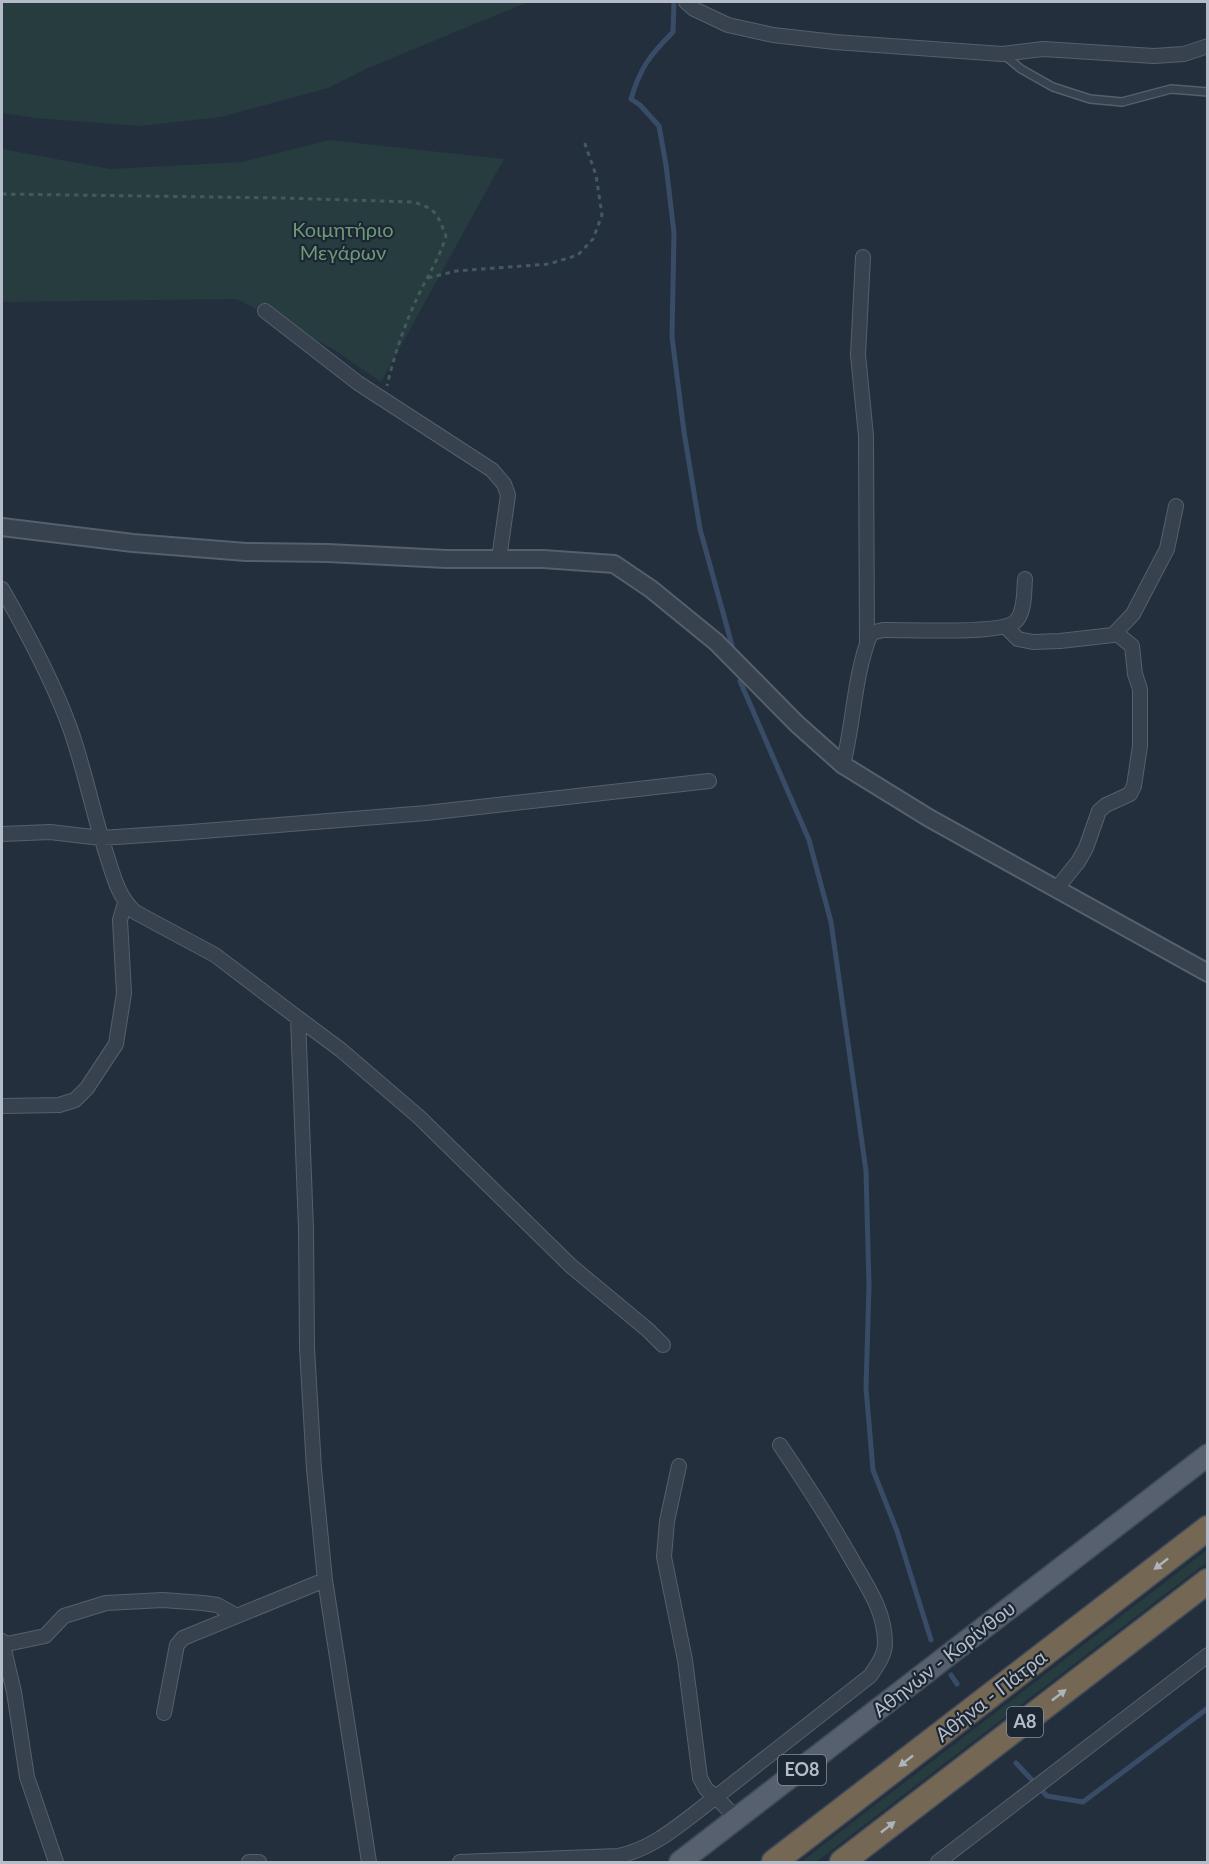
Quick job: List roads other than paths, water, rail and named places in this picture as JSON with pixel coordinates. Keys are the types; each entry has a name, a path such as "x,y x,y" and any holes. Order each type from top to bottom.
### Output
{"highway":[{"name":"Αθήνα - Πάτρα","path":"774,1863 1208,1528"},
{"name":"Αθήνα - Πάτρα","path":"842,1863 1208,1581"}],"main road":[{"name":"Αθηνών - Κορίνθου","path":"680,1863 1208,1455"}],"street":[{"path":"686,2 694,9 728,25 773,35 835,42 1002,54 1043,49 1154,56 1184,54 1208,46"},
{"path":"863,257 858,355 866,435 867,643"},
{"path":"265,310 358,383 492,470 504,484 508,495 500,559"},
{"path":"1006,627 1018,639 1033,642 1099,637 1116,633 1133,614 1167,549 1176,506"},
{"path":"2,527 141,544 246,552 328,553 446,560 566,560 614,564 651,589 716,642 797,724 843,765 929,818 1208,974"},
{"path":"843,765 861,661 871,633 883,630 970,631 1006,627 1018,619 1023,603 1025,579"},
{"path":"2,589 43,662 71,730 101,838 118,892 125,903 135,912 215,955 341,1050 419,1117 571,1266 648,1330 663,1346"},
{"path":"1057,888 1086,848 1099,811 1106,805 1130,794 1134,786 1140,746 1140,688 1135,674 1132,646 1116,633"},
{"path":"2,834 50,832 101,838 426,813 709,781"},
{"path":"2,1106 59,1104 75,1100 87,1088 116,1044 124,993 120,920 125,903"},
{"path":"298,1018 306,1229 307,1348 314,1468 325,1580 369,1863"},
{"path":"460,1863 618,1856 646,1847 716,1797 870,1676 879,1663 885,1644 876,1600 823,1507 780,1445"},
{"path":"679,1466 667,1521 664,1557 685,1660 700,1778 706,1789 738,1820"},
{"path":"164,1713 177,1645 183,1638 325,1580"},
{"path":"2,1646 45,1636 64,1616 106,1603 163,1600 203,1603 217,1605 237,1616"},
{"path":"2,1641 14,1692 27,1777 56,1863"},
{"path":"938,1863 1208,1655"},
{"path":"249,1863 259,1863"}],"lane":[{"path":"1002,54 1021,69 1053,87 1090,99 1122,102 1171,88 1208,92"}],"waterway":[{"path":"674,2 673,32 647,63 631,99 640,105 659,126 674,233 672,337 684,432 700,529 733,649"},
{"path":"740,681 809,840 831,922 866,1171 869,1286 866,1388 873,1470 897,1531 931,1640"},
{"path":"951,1675 957,1684"},
{"path":"1016,1763 1047,1796 1083,1802 1208,1708"}],"park label":[{"name":"Κοιμητήριο Μεγάρων","path":"343,242"}]}
